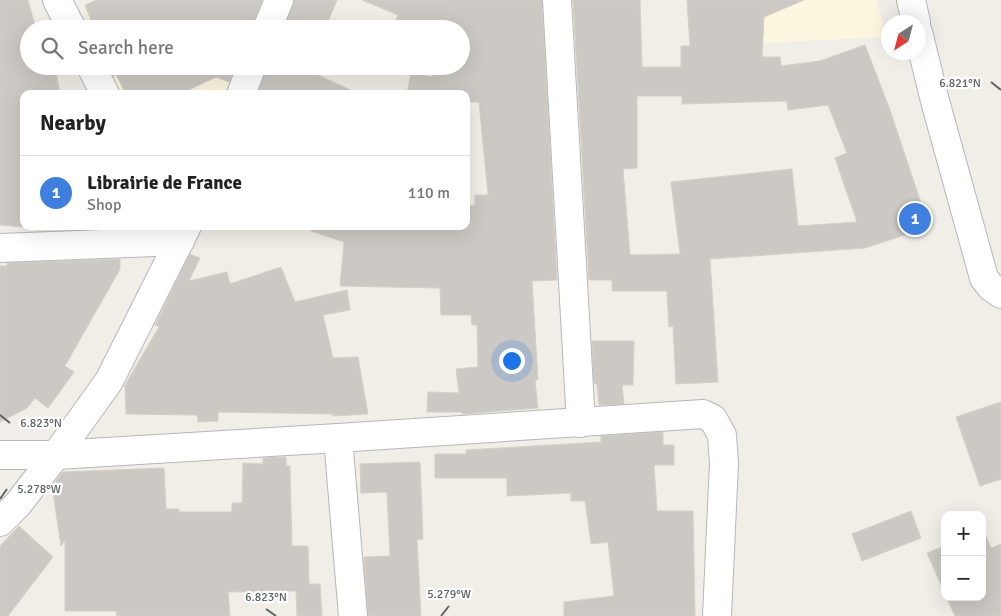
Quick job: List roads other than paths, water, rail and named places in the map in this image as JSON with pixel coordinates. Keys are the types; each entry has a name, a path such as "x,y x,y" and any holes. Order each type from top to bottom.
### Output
{"street":[{"path":"57,0 67,20"},
{"path":"271,20 279,0"},
{"path":"557,0 581,423"},
{"path":"911,0 914,15"},
{"path":"925,60 984,278 991,287 1001,294"},
{"path":"96,75 103,90"},
{"path":"243,90 248,75"},
{"path":"0,248 180,231"},
{"path":"0,522 18,504 56,455 109,381 180,231"},
{"path":"0,455 56,455 703,414 712,419 722,435 724,463 716,616"},
{"path":"338,438 354,616"}],"place":[{"name":"Librairie de France","path":"915,219"}]}
